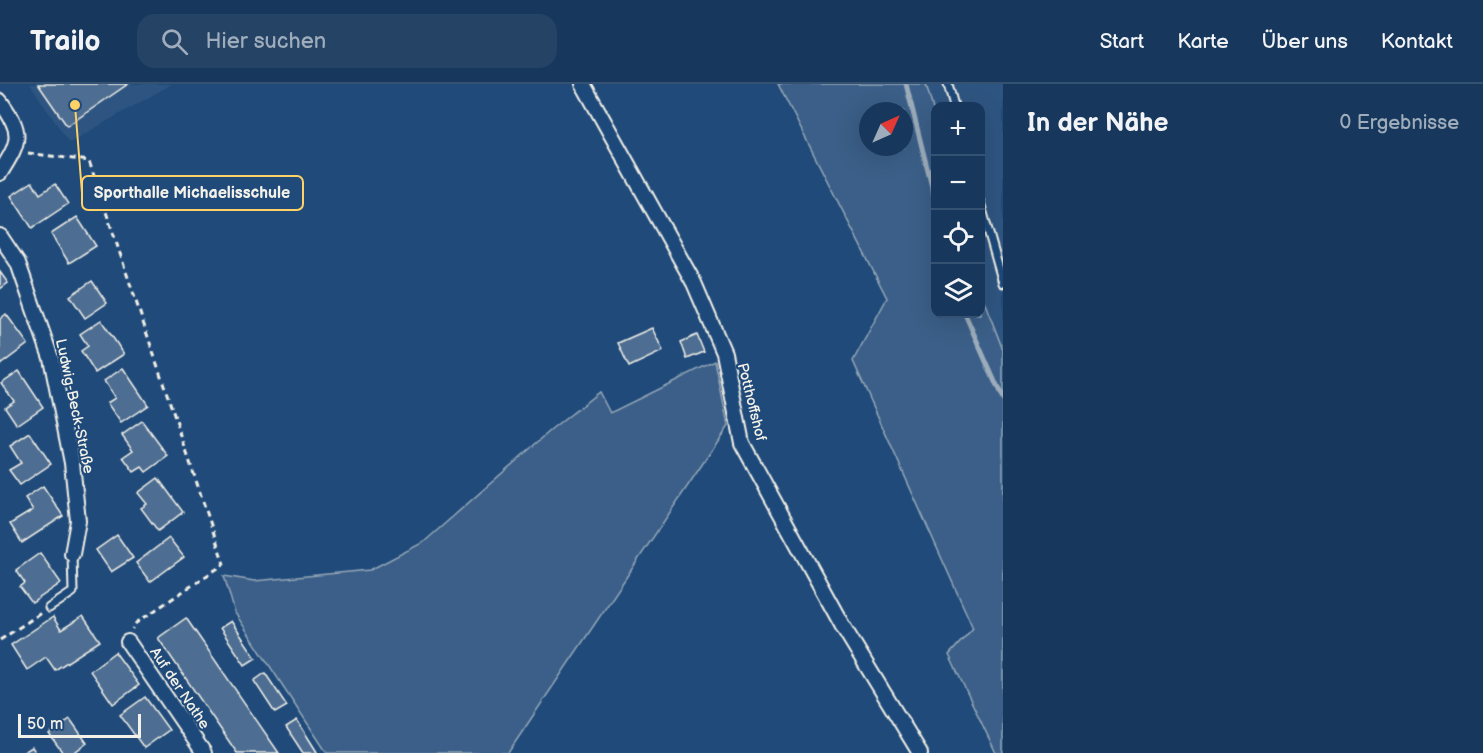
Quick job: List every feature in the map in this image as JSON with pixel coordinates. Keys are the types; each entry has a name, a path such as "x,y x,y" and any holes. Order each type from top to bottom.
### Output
{"street":[{"name":"Potthoffshof","path":"583,84 694,283 724,353 742,443 842,625 920,753"},
{"path":"0,100 18,132 14,151 0,173"},
{"name":"Ludwig-Beck-Straße","path":"0,236 18,263 51,358 72,463 78,521 72,554"},
{"name":"Auf der Nathe","path":"128,642 204,753"}],"lane":[{"path":"948,84 953,102"},
{"path":"983,210 1003,283"},
{"path":"49,608 73,592 72,554"}],"path":[{"path":"14,151 89,161 224,564 136,623 128,642"},
{"path":"0,640 49,608"}],"shaded area":[{"path":"30,84 172,84 69,143"},
{"path":"778,84 926,84 931,102 931,318 985,318 985,303 1003,350 1003,753 996,753 949,655 973,628 853,361 887,298"},
{"path":"926,84 1003,84 1003,350 985,303 985,102 931,102 931,104"},
{"path":"715,361 728,426 508,753 327,753 235,613 224,576 254,581 370,570 424,542 550,431 599,392 610,413"}],"building":[{"path":"38,84 128,84 67,126"},
{"path":"32,182 40,194 55,184 68,204 32,228 11,196"},
{"path":"77,217 96,246 69,263 51,234"},
{"path":"0,272 8,283 0,289"},
{"path":"92,281 107,303 85,318 70,296"},
{"path":"6,314 28,344 0,365 0,319"},
{"path":"101,320 124,354 95,373 81,351 88,346 80,334"},
{"path":"652,328 663,351 629,367 618,343"},
{"path":"697,335 704,352 687,359 681,342"},
{"path":"123,368 148,405 121,423 107,403 115,398 104,381"},
{"path":"19,371 43,407 17,425 5,407 14,401 1,383"},
{"path":"142,421 168,456 146,472 142,467 134,472 123,457 133,450 122,435"},
{"path":"30,433 51,464 20,485 9,470 21,463 10,446"},
{"path":"158,478 183,512 158,531 141,508 147,504 138,493"},
{"path":"43,486 63,516 22,543 10,524 33,510 25,498"},
{"path":"117,535 133,558 111,572 96,550"},
{"path":"169,538 184,557 150,582 136,563"},
{"path":"40,553 61,583 32,603 20,587 25,583 16,570"},
{"path":"83,616 100,641 55,670 46,657 27,670 11,645 53,617 61,630"},
{"path":"186,618 279,753 237,753 158,638"},
{"path":"231,621 256,658 245,665 220,628"},
{"path":"115,652 139,685 113,704 90,671"},
{"path":"265,673 287,706 275,713 254,681"},
{"path":"145,697 169,730 144,748 120,715"},
{"path":"70,719 87,743 73,753 63,753 49,734"},
{"path":"297,720 316,753 303,753 286,727"},
{"path":"32,747 36,753 22,753"}],"waterway":[{"path":"906,84 931,183"},
{"path":"967,318 1003,400"}],"place":[{"name":"Sporthalle Michaelisschule","path":"75,105"}]}
